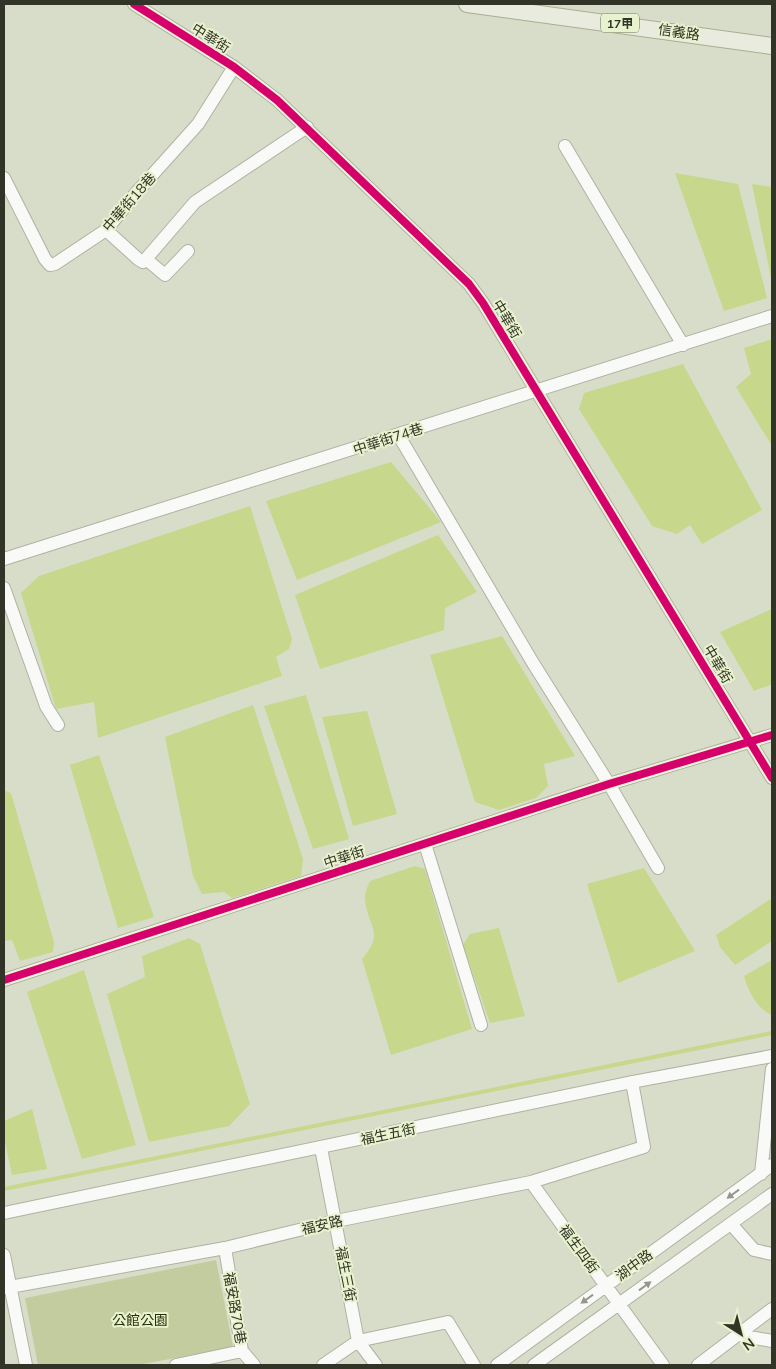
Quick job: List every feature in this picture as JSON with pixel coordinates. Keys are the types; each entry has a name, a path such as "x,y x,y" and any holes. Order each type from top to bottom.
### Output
{"main road":[{"name":"信義路","path":"467,4 772,46"}],"street":[{"name":"中華街","path":"134,4 234,67 277,100 469,284 483,303 772,778"},
{"name":"中華街18巷","path":"4,178 45,259 50,265 56,264 106,230 136,192 198,124 234,67"},
{"path":"106,230 143,262 184,212 195,202 307,127"},
{"path":"565,146 683,345"},
{"path":"146,259 165,276 188,250"},
{"name":"中華街74巷","path":"4,559 399,436 535,389 683,345 772,316"},
{"path":"399,436 533,663 609,784 658,868"},
{"path":"4,588 46,706 58,726"},
{"name":"中華街","path":"4,980 609,784 772,735"},
{"path":"425,844 480,1025"},
{"name":"福生五街","path":"4,1213 632,1082 772,1056"},
{"path":"761,1174 772,1069"},
{"name":"福安路","path":"7,1287 225,1248 336,1221 531,1182 644,1147 632,1082"},
{"name":"福生三街","path":"321,1148 358,1341 376,1365"},
{"name":"湖中路","path":"497,1365 772,1165"},
{"name":"福生四街","path":"531,1182 663,1365"},
{"name":"湖中路","path":"534,1365 772,1194"},
{"path":"731,1224 754,1250 772,1254"},
{"name":"福安路70巷","path":"225,1248 242,1351 254,1365"},
{"path":"4,1254 7,1287 26,1365"},
{"path":"698,1365 772,1309"},
{"path":"323,1365 358,1341 448,1322 474,1365"},
{"path":"739,1335 772,1341"},
{"path":"176,1365 242,1351"}],"green space":[{"name":"公館公園","path":"216,1260 233,1347 138,1365 38,1365 25,1298"}],"shaded area":[{"path":"675,173 738,184 767,298 724,311"},
{"path":"752,184 772,187 772,283"},
{"path":"772,339 772,446 736,387 751,374 744,348"},
{"path":"683,364 762,510 702,544 690,525 677,534 652,526 579,409 584,393"},
{"path":"391,462 441,522 297,580 266,501"},
{"path":"250,506 292,639 289,649 276,657 282,676 98,738 94,702 56,709 21,593 39,576"},
{"path":"438,535 477,592 445,608 444,630 320,669 295,595"},
{"path":"772,609 772,684 754,691 720,632"},
{"path":"502,636 575,756 544,764 548,786 536,798 499,810 475,802 430,655"},
{"path":"306,695 349,839 313,849 264,706"},
{"path":"253,705 303,859 301,876 232,898 224,892 202,894 193,876 165,737"},
{"path":"367,711 397,814 353,826 322,717"},
{"path":"99,755 154,917 118,928 70,765"},
{"path":"4,790 11,793 54,942 53,952 20,961 12,940 4,941"},
{"path":"415,866 425,869 472,1029 391,1055 362,959 373,941 374,934 366,906 365,894 370,881"},
{"path":"644,868 695,951 618,983 587,884"},
{"path":"772,898 772,941 735,965 720,947 716,935"},
{"path":"499,928 525,1016 490,1023 463,945 470,934"},
{"path":"189,938 200,944 250,1104 229,1126 149,1142 107,994 145,977 142,956"},
{"path":"772,960 772,1015 754,999 744,976"},
{"path":"84,970 136,1145 82,1159 27,992"},
{"path":"32,1109 47,1169 12,1175 4,1137 4,1121"}],"waterway":[{"path":"4,1189 772,1033"}],"cycle path":[{"path":"134,4 234,67 277,100 469,284 483,303 772,778"},
{"path":"4,980 609,784 772,735"}]}
